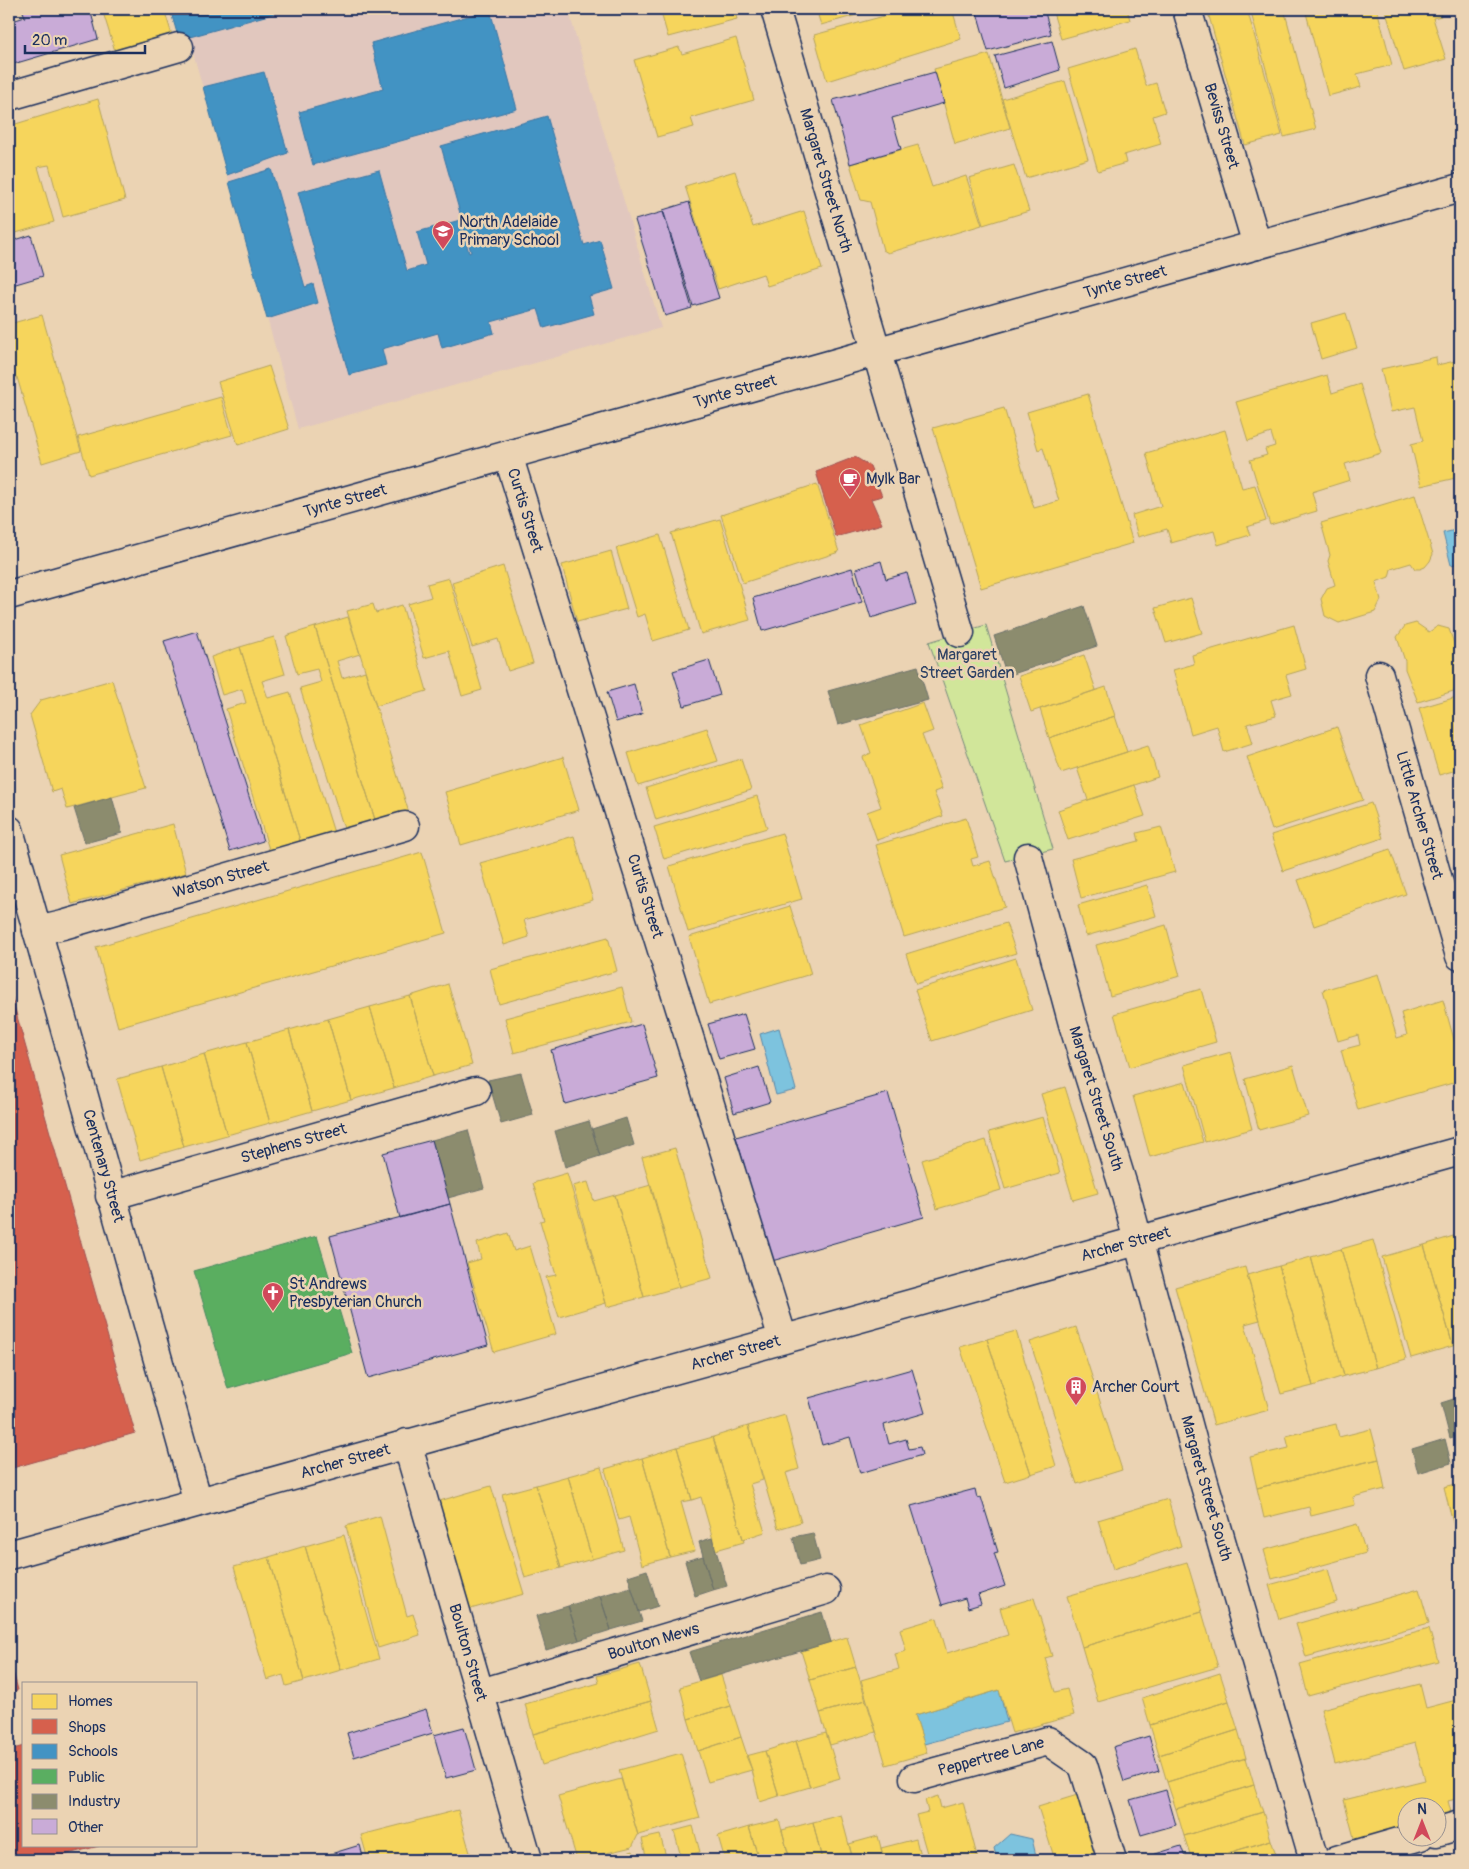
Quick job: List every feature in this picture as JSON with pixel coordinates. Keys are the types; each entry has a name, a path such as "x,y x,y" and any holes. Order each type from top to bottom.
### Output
{"street":[{"name":"Margaret Street North","path":"775,9 878,351"},
{"name":"Beviss Street","path":"1187,9 1257,245"},
{"path":"9,96 179,47"},
{"name":"Tynte Street","path":"9,595 1460,188"},
{"path":"878,351 960,633"},
{"name":"Curtis Street","path":"508,455 783,1339"},
{"name":"Little Archer Street","path":"1379,675 1460,956"},
{"name":"Watson Street","path":"37,931 63,926 405,826"},
{"name":"Centenary Street","path":"9,830 110,1196 198,1502"},
{"name":"Margaret Street South","path":"1028,857 1073,1024 1138,1240 1199,1465 1314,1860"},
{"name":"Stephens Street","path":"110,1196 476,1091"},
{"name":"Archer Street","path":"9,1555 1460,1150"},
{"name":"Boulton Street","path":"407,1443 528,1860"},
{"name":"Boulton Mews","path":"481,1693 826,1590"},
{"name":"Peppertree Lane","path":"914,1778 1048,1741 1083,1765 1112,1860"},
{"path":"1446,1829 1460,1825"},
{"path":"1337,1860 1396,1843"}],"shaded area":[{"name":"North Adelaide Primary School","path":"170,9 568,9 661,328 298,429 189,38 179,40"}],"green space":[{"name":"Margaret Street Garden","path":"986,625 1053,849 1005,861 929,642"}],"water":[{"path":"1460,529 1460,563 1451,565 1443,533"},
{"path":"779,1028 796,1090 776,1095 760,1034"},
{"path":"999,1690 1007,1722 924,1744 915,1715"},
{"path":"1010,1834 1032,1839 1037,1860 997,1860 994,1848"}],"building: Homes":[{"path":"102,9 164,9 172,35 115,51"},
{"path":"660,9 734,9 737,19 668,37"},
{"path":"816,9 878,9 821,25"},
{"path":"910,9 952,9 961,39 827,81 814,35"},
{"path":"1052,9 1127,9 1130,20 1061,39"},
{"path":"1207,9 1247,9 1282,135 1245,145"},
{"path":"1250,9 1284,9 1316,129 1284,137"},
{"path":"1305,9 1377,9 1392,65 1357,74 1361,87 1328,96"},
{"path":"1385,9 1439,9 1441,16 1433,18 1446,59 1404,71"},
{"path":"736,38 754,100 691,118 694,127 657,137 634,60 679,47 682,54"},
{"path":"1135,49 1146,86 1156,83 1165,112 1153,116 1161,144 1124,155 1126,163 1098,171 1068,69"},
{"path":"989,54 1010,128 955,144 934,69"},
{"path":"1065,81 1088,159 1026,178 1002,99"},
{"path":"98,99 125,200 63,217 49,165 38,167 54,222 9,235 9,126"},
{"path":"918,145 932,187 966,176 982,225 888,253 883,250 870,202 861,200 850,164"},
{"path":"1014,165 1029,211 983,225 969,178"},
{"path":"735,171 753,227 804,211 822,269 767,286 763,274 718,289 685,186"},
{"path":"1346,313 1357,348 1321,359 1311,323"},
{"path":"42,315 81,451 42,463 17,377 9,379 9,324"},
{"path":"1436,357 1437,365 1460,360 1460,477 1421,486 1411,444 1423,441 1415,407 1391,412 1381,369"},
{"path":"269,366 289,429 238,445 218,382"},
{"path":"1327,375 1332,393 1360,384 1381,453 1345,464 1350,480 1312,492 1317,511 1270,525 1250,460 1267,455 1265,449 1275,446 1271,433 1248,441 1236,402"},
{"path":"1088,394 1133,543 981,588 933,428 1004,408 1034,508 1059,501 1043,448 1038,450 1027,412"},
{"path":"221,397 232,435 89,475 78,437"},
{"path":"1225,430 1242,488 1255,485 1266,521 1247,527 1250,535 1218,545 1214,531 1171,543 1167,529 1138,537 1132,515 1161,506 1146,453"},
{"path":"817,484 839,552 743,583 721,515"},
{"path":"1415,495 1433,554 1430,561 1425,567 1420,569 1415,569 1411,563 1391,569 1389,577 1376,582 1381,600 1375,612 1339,623 1325,616 1321,599 1327,588 1335,585 1328,561 1330,555 1321,523"},
{"path":"720,519 750,620 701,634 671,533"},
{"path":"660,535 689,630 653,641 645,614 637,617 616,548"},
{"path":"611,551 627,609 577,622 562,565"},
{"path":"503,566 533,663 508,671 498,639 472,647 452,582"},
{"path":"449,578 482,690 462,696 449,651 424,658 408,604 431,597 427,584"},
{"path":"1191,598 1202,633 1166,643 1155,608"},
{"path":"373,604 376,613 402,605 427,691 376,706 347,611"},
{"path":"348,617 360,654 337,661 342,678 365,671 410,816 377,826 315,627"},
{"path":"1416,623 1429,632 1438,626 1449,629 1460,661 1460,689 1418,702 1405,669 1405,661 1397,637 1405,626"},
{"path":"1294,625 1306,669 1286,675 1292,694 1271,700 1276,716 1247,724 1253,743 1224,752 1217,726 1191,734 1173,670 1194,664 1192,655"},
{"path":"315,627 377,826 346,835 300,688 321,682 317,669 297,674 286,636"},
{"path":"274,637 285,674 262,681 268,698 290,692 335,836 302,847 240,647"},
{"path":"240,647 302,847 271,856 226,709 246,703 242,689 222,695 211,657"},
{"path":"1084,655 1096,690 1031,712 1019,676"},
{"path":"112,680 146,788 67,809 61,789 52,792 30,715 41,700"},
{"path":"1106,687 1115,716 1049,738 1040,709"},
{"path":"1460,696 1460,769 1439,775 1419,708"},
{"path":"923,703 933,731 922,735 942,789 934,792 943,816 877,840 867,812 881,807 863,757 871,753 861,725"},
{"path":"1115,716 1127,752 1061,773 1049,738"},
{"path":"1337,727 1363,800 1272,830 1247,757"},
{"path":"707,728 718,761 638,786 628,753"},
{"path":"1148,745 1158,777 1088,800 1077,768"},
{"path":"563,757 579,810 461,845 445,792"},
{"path":"741,759 751,790 656,820 646,788"},
{"path":"1134,785 1145,816 1068,840 1058,810"},
{"path":"757,796 767,828 664,859 654,827"},
{"path":"1371,803 1383,838 1283,871 1271,835"},
{"path":"966,818 978,857 971,859 973,866 990,861 1005,907 904,937 876,845"},
{"path":"173,824 186,873 72,904 59,855"},
{"path":"1161,827 1175,872 1081,898 1071,859 1139,841 1137,833"},
{"path":"782,833 802,899 688,932 669,866"},
{"path":"574,836 593,900 524,920 529,937 504,945 480,863"},
{"path":"1390,849 1406,894 1314,926 1298,880"},
{"path":"422,852 446,933 118,1027 96,947"},
{"path":"1147,885 1156,916 1086,936 1078,905"},
{"path":"790,906 811,974 709,1004 689,937"},
{"path":"1006,923 1016,953 916,984 906,954"},
{"path":"1166,925 1180,976 1110,996 1096,945"},
{"path":"608,937 617,971 499,1004 490,969"},
{"path":"1016,958 1032,1010 932,1041 915,990"},
{"path":"1378,974 1397,1038 1407,1035 1401,1013 1443,1000 1460,1061 1460,1081 1358,1110 1341,1050 1360,1045 1358,1035 1338,1041 1323,990"},
{"path":"448,984 472,1065 433,1076 410,996"},
{"path":"622,987 631,1022 514,1053 505,1018"},
{"path":"1201,989 1216,1042 1130,1067 1114,1014"},
{"path":"410,996 433,1076 394,1088 370,1007"},
{"path":"370,1007 394,1088 351,1100 328,1019"},
{"path":"328,1019 351,1100 312,1111 289,1030"},
{"path":"289,1030 312,1111 270,1123 247,1042"},
{"path":"247,1042 270,1123 227,1135 204,1054"},
{"path":"1231,1052 1252,1129 1205,1142 1184,1065"},
{"path":"204,1054 227,1135 184,1147 161,1067"},
{"path":"1293,1065 1308,1116 1259,1130 1245,1079"},
{"path":"161,1067 184,1147 140,1160 117,1079"},
{"path":"1185,1082 1203,1142 1150,1157 1133,1096"},
{"path":"1065,1087 1098,1193 1073,1200 1041,1094"},
{"path":"1043,1117 1060,1173 1005,1189 989,1132"},
{"path":"986,1140 1001,1190 937,1209 922,1160"},
{"path":"675,1148 712,1278 679,1287 642,1157"},
{"path":"567,1173 606,1303 559,1317 546,1277 556,1275 540,1221 544,1220 533,1183"},
{"path":"588,1182 594,1201 615,1195 644,1297 607,1307 573,1186"},
{"path":"651,1185 679,1287 644,1297 615,1195"},
{"path":"508,1233 514,1251 530,1246 556,1334 494,1352 467,1263 481,1259 477,1243"},
{"path":"1460,1234 1460,1344 1453,1346 1424,1245"},
{"path":"1373,1240 1406,1359 1376,1368 1341,1249"},
{"path":"1424,1245 1453,1346 1411,1358 1382,1257"},
{"path":"1341,1249 1376,1368 1344,1376 1311,1257"},
{"path":"1311,1257 1344,1376 1313,1386 1279,1266"},
{"path":"1279,1266 1313,1386 1281,1394 1247,1275"},
{"path":"1245,1267 1260,1320 1245,1324 1269,1410 1214,1425 1175,1287"},
{"name":"Archer Court","path":"1076,1327 1122,1470 1077,1484 1030,1342"},
{"path":"1016,1331 1056,1466 1031,1474 987,1339"},
{"path":"987,1339 1031,1474 1005,1482 960,1347"},
{"path":"785,1415 799,1469 786,1473 801,1522 778,1529 748,1426"},
{"path":"1336,1424 1339,1437 1371,1429 1379,1459 1257,1488 1250,1457 1289,1448 1286,1436"},
{"path":"748,1426 763,1480 750,1484 765,1532 743,1539 713,1437"},
{"path":"713,1437 744,1542 716,1550 701,1497 692,1500 677,1447"},
{"path":"677,1447 692,1500 681,1502 695,1551 670,1557 642,1458"},
{"path":"642,1458 670,1557 642,1565 629,1517 619,1520 605,1469"},
{"path":"1379,1459 1385,1489 1353,1497 1355,1505 1311,1516 1309,1507 1264,1518 1257,1488"},
{"path":"601,1467 624,1550 592,1559 568,1476"},
{"path":"568,1476 592,1559 561,1568 536,1485"},
{"path":"1460,1483 1460,1521 1453,1523 1444,1487"},
{"path":"536,1485 561,1568 525,1578 502,1494"},
{"path":"491,1486 524,1594 467,1610 436,1502"},
{"path":"1168,1499 1181,1546 1113,1569 1098,1520"},
{"path":"380,1516 407,1616 413,1614 420,1635 378,1648 346,1526"},
{"path":"1460,1521 1460,1553 1453,1523"},
{"path":"1357,1524 1366,1553 1272,1579 1264,1550"},
{"path":"344,1535 379,1659 341,1670 305,1546"},
{"path":"305,1546 341,1670 304,1681 269,1557"},
{"path":"269,1557 304,1681 286,1686 283,1675 267,1680 234,1567"},
{"path":"1187,1562 1202,1612 1082,1647 1067,1596"},
{"path":"1328,1569 1337,1602 1279,1619 1269,1585"},
{"path":"1419,1589 1429,1623 1306,1657 1296,1624"},
{"path":"1034,1598 1052,1656 1045,1658 1055,1692 1067,1689 1074,1715 1012,1733 999,1690 915,1715 927,1753 886,1765 861,1680 899,1669 895,1654 906,1651 900,1629 937,1618 947,1653 1008,1635 1000,1608"},
{"path":"1202,1612 1218,1667 1098,1702 1082,1647"},
{"path":"1429,1628 1438,1661 1308,1696 1300,1664"},
{"path":"847,1637 856,1667 810,1680 801,1651"},
{"path":"640,1664 651,1701 533,1734 525,1704 599,1683 597,1676"},
{"path":"856,1667 866,1700 820,1713 810,1680"},
{"path":"1220,1673 1229,1701 1150,1725 1142,1698"},
{"path":"721,1675 731,1706 688,1719 680,1687"},
{"path":"1420,1684 1426,1708 1460,1699 1460,1798 1448,1801 1453,1820 1446,1822 1446,1796 1396,1796 1396,1835 1356,1845 1344,1800 1425,1780 1415,1743 1335,1764 1321,1709"},
{"path":"866,1700 876,1732 830,1745 820,1713"},
{"path":"651,1701 659,1729 542,1765 533,1734"},
{"path":"1229,1701 1238,1730 1159,1755 1150,1725"},
{"path":"731,1706 741,1737 698,1751 688,1719"},
{"path":"1238,1730 1246,1758 1167,1782 1159,1755"},
{"path":"826,1733 840,1778 810,1787 796,1741"},
{"path":"741,1737 752,1770 708,1782 698,1751"},
{"path":"796,1741 810,1787 779,1796 765,1751"},
{"path":"765,1751 779,1796 760,1802 752,1770 746,1756"},
{"path":"681,1753 700,1818 638,1835 619,1770"},
{"path":"1246,1758 1254,1785 1176,1809 1167,1782"},
{"path":"621,1779 638,1835 632,1847 577,1860 558,1796"},
{"path":"1254,1785 1263,1812 1184,1836 1176,1809"},
{"path":"1084,1793 1104,1860 1055,1860 1038,1807"},
{"path":"938,1796 941,1808 963,1802 978,1860 929,1860 916,1815 928,1812 925,1800"},
{"path":"458,1810 472,1860 368,1860 361,1835"},
{"path":"1263,1812 1271,1840 1205,1860 1192,1860 1184,1836"},
{"path":"841,1815 853,1860 822,1860 813,1822"},
{"path":"779,1820 790,1860 759,1860 749,1827"},
{"path":"813,1822 822,1860 790,1860 782,1830"},
{"path":"693,1826 700,1852 681,1857 674,1831"},
{"path":"749,1827 759,1860 725,1860 718,1836"},
{"path":"660,1835 667,1860 647,1860 642,1839"},
{"path":"878,1836 884,1860 853,1860 849,1844"},
{"path":"916,1839 921,1860 884,1860 881,1848"},
{"path":"1271,1840 1278,1860 1205,1860"},
{"path":"633,1851 635,1860 616,1860 615,1857"}],"building: Shops":[{"name":"Mylk Bar","path":"855,457 870,466 882,496 871,499 882,524 836,537 816,472"},
{"path":"9,988 135,1433 9,1469"},
{"path":"9,1656 18,1690 9,1692"},
{"path":"22,1747 22,1846 99,1846 44,1860 9,1860 9,1750"}],"building: Schools":[{"path":"170,9 290,9 179,40"},
{"path":"490,10 517,109 313,165 299,112 383,89 371,43"},
{"path":"264,72 288,153 227,175 203,87"},
{"path":"547,116 584,245 600,240 614,289 589,296 594,314 544,328 538,309 491,322 494,333 442,348 438,333 382,349 386,365 349,375 298,192 379,170 407,271 426,265 417,232 460,220 469,253 471,252 441,146"},
{"path":"271,169 305,287 313,284 318,303 267,319 229,182"}],"building: Public":[{"name":"St Andrews Presbyterian Church","path":"317,1236 352,1353 228,1389 194,1271"}],"building: Industry":[{"path":"1084,606 1097,646 1007,676 994,636"},
{"path":"918,666 928,700 838,725 828,691"},
{"path":"112,797 122,833 85,843 74,808"},
{"path":"521,1073 533,1115 501,1124 488,1080"},
{"path":"626,1118 634,1145 600,1156 592,1129"},
{"path":"589,1121 600,1156 565,1167 555,1131"},
{"path":"468,1130 484,1188 448,1198 432,1140"},
{"path":"1460,1397 1460,1435 1450,1438 1441,1403"},
{"path":"1445,1439 1451,1463 1418,1473 1412,1449"},
{"path":"813,1533 820,1560 800,1565 793,1537"},
{"path":"712,1538 727,1586 713,1590 699,1542"},
{"path":"703,1556 713,1590 695,1596 685,1561"},
{"path":"647,1570 658,1606 639,1612 628,1576"},
{"path":"631,1587 642,1621 611,1630 600,1596"},
{"path":"600,1596 611,1630 579,1640 568,1606"},
{"path":"568,1606 579,1640 546,1650 536,1616"},
{"path":"822,1612 831,1642 699,1681 689,1652"}],"building: Other":[{"path":"22,9 90,9 98,39 10,65 9,22 25,17"},
{"path":"976,9 1044,9 1051,34 988,51"},
{"path":"1052,41 1060,70 1004,88 995,56"},
{"path":"935,72 944,103 892,118 901,149 850,164 833,100"},
{"path":"689,202 719,298 693,306 663,210"},
{"path":"663,212 692,308 665,316 635,220"},
{"path":"31,235 43,276 9,286 9,242"},
{"path":"881,561 886,579 907,573 916,604 871,618 856,569"},
{"path":"852,568 862,602 762,631 753,598"},
{"path":"197,631 263,841 230,851 164,641"},
{"path":"709,660 720,695 684,706 673,671"},
{"path":"634,684 642,714 616,722 607,692"},
{"path":"744,1014 755,1049 719,1059 708,1024"},
{"path":"642,1024 658,1078 565,1104 551,1050"},
{"path":"759,1067 770,1102 734,1113 724,1078"},
{"path":"888,1093 924,1217 772,1261 736,1137"},
{"path":"432,1140 450,1204 400,1218 383,1153"},
{"path":"450,1204 488,1345 368,1378 330,1236"},
{"path":"912,1369 925,1413 884,1425 889,1444 906,1439 909,1449 920,1447 922,1455 860,1473 850,1437 822,1445 809,1398"},
{"path":"975,1489 977,1498 981,1497 998,1552 994,1553 1005,1586 978,1595 981,1604 968,1608 965,1598 942,1605 911,1506"},
{"path":"426,1709 433,1733 354,1757 347,1733"},
{"path":"464,1727 476,1770 446,1778 434,1735"},
{"path":"1149,1736 1159,1771 1124,1782 1113,1747"},
{"path":"1166,1790 1176,1825 1141,1835 1130,1800"},
{"path":"360,1845 364,1860 326,1860 324,1856"},
{"path":"1181,1846 1186,1860 1147,1860 1146,1857"}],"place":[{"name":"North Adelaide Primary School","path":"443,250"},
{"name":"Mylk Bar","path":"850,498"},
{"name":"St Andrews Presbyterian Church","path":"273,1312"},
{"name":"Archer Court","path":"1076,1406"}]}
